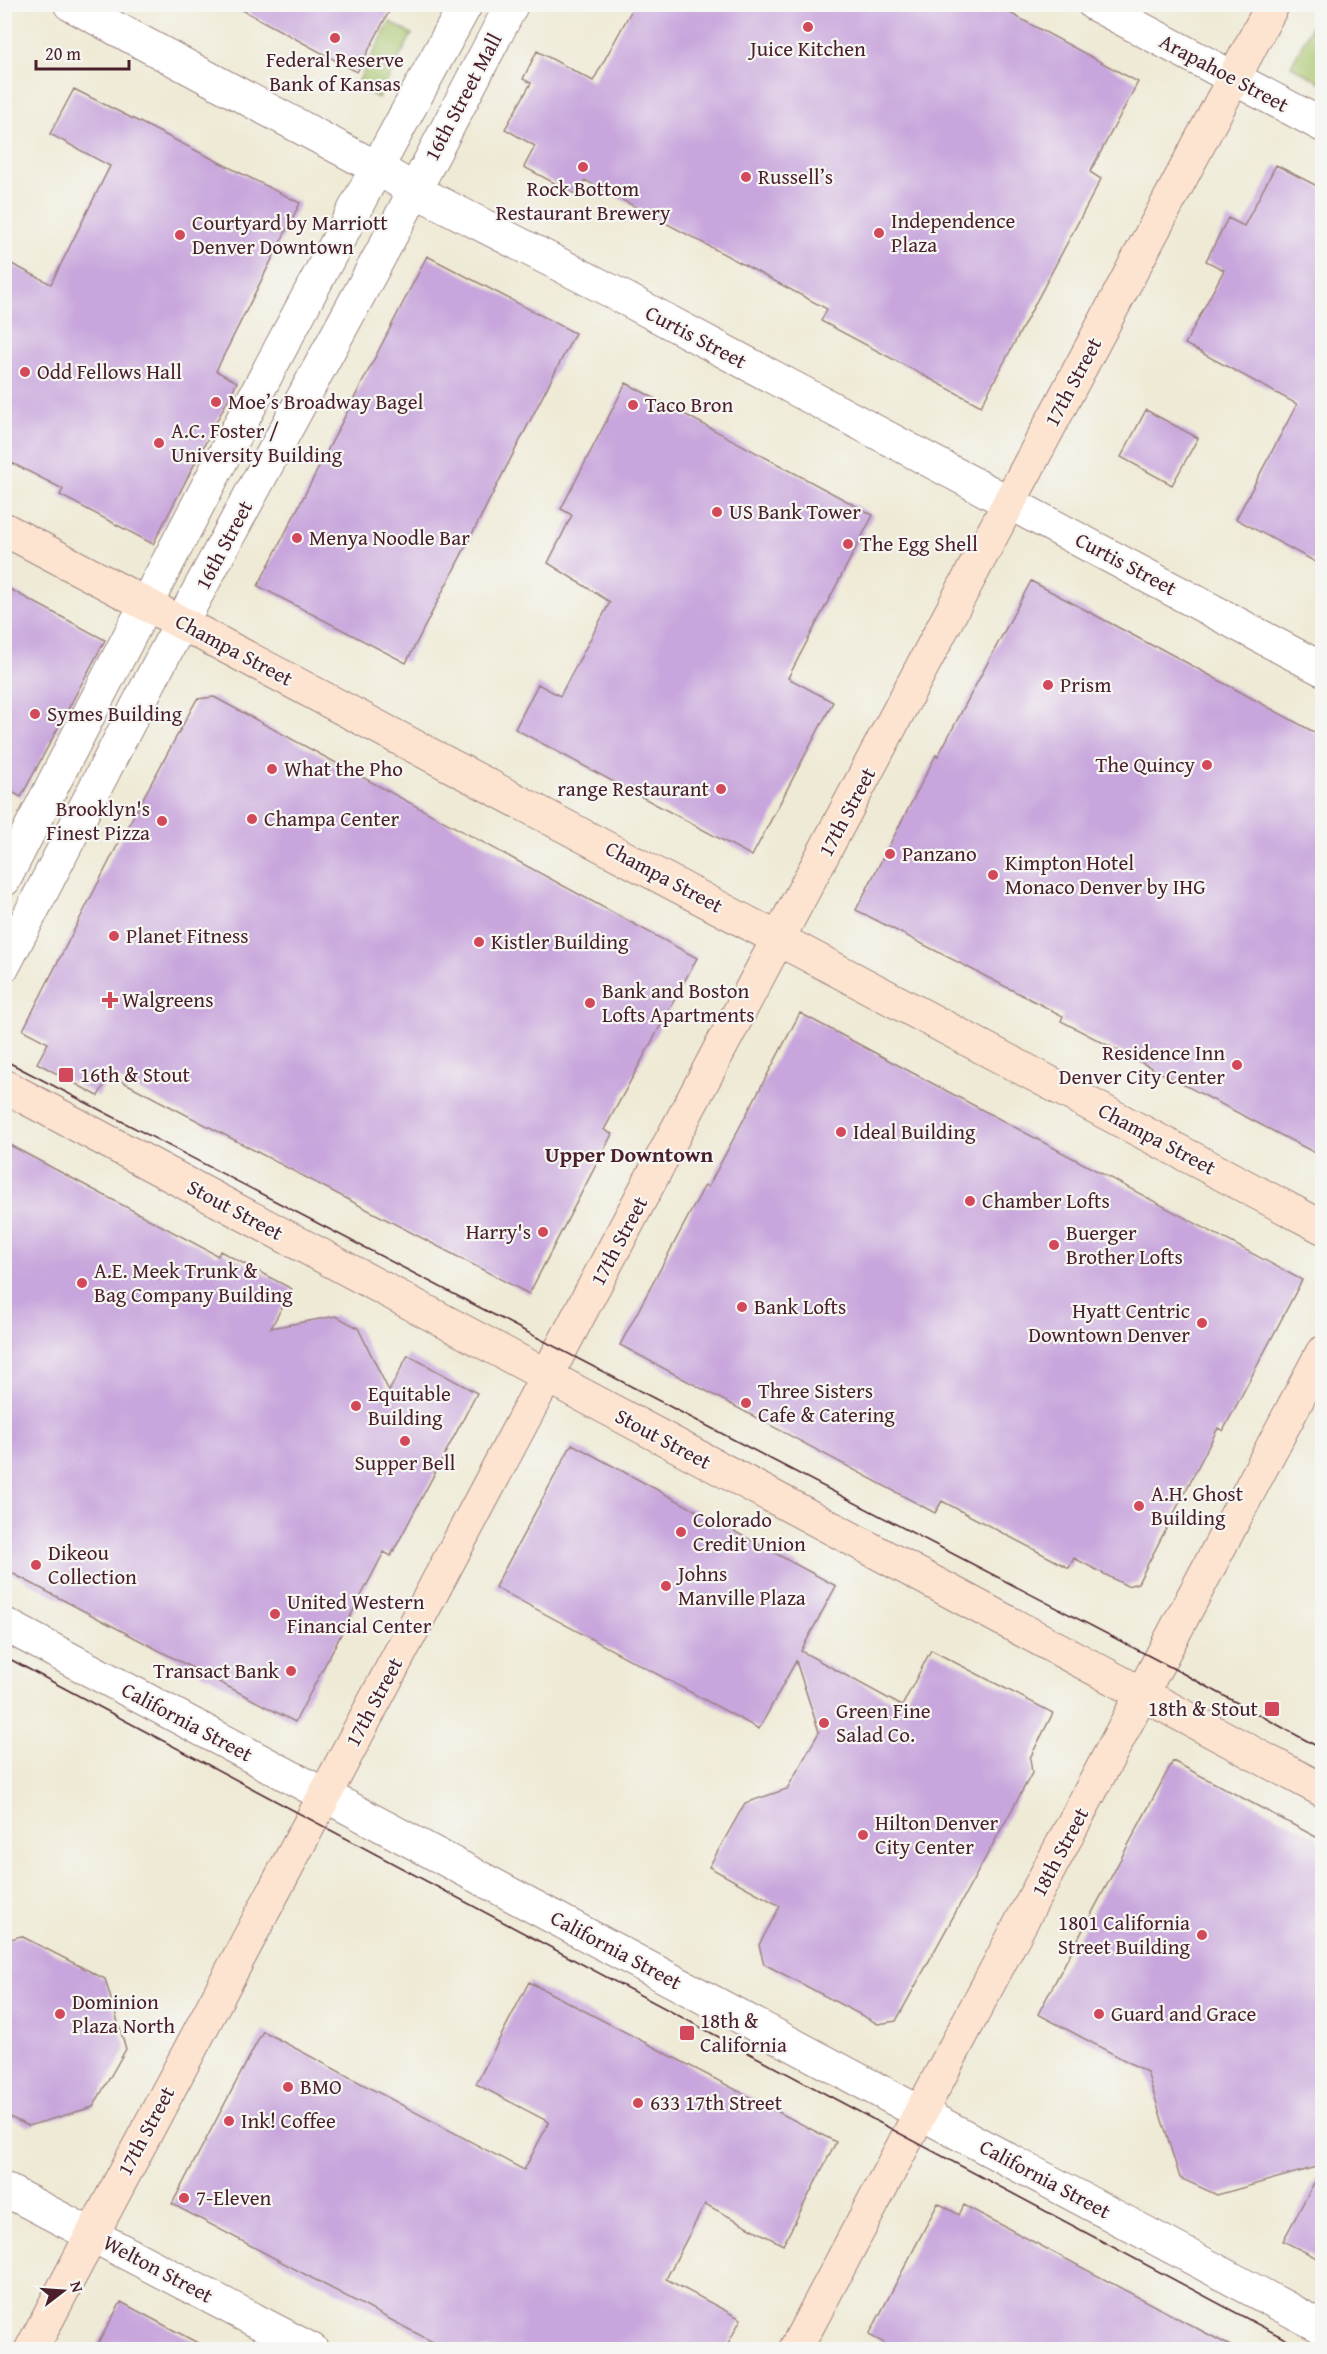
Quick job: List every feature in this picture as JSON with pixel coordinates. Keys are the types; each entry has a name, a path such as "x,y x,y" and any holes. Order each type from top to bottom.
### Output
{"main road":[{"name":"17th Street","path":"31,2349 1273,4"},
{"name":"Champa Street","path":"4,529 1323,1227"},
{"name":"Stout Street","path":"4,1086 1142,1696 1323,1790"},
{"name":"18th Street","path":"795,2349 1323,1353"}],"street":[{"name":"Curtis Street","path":"70,4 414,190 591,281 1323,669"},
{"name":"16th Street Mall","path":"377,168 466,4"},
{"name":"16th Street Mall","path":"414,190 512,4"},
{"name":"Arapahoe Street","path":"1094,4 1323,125"},
{"name":"16th Street","path":"4,880 146,603 377,168"},
{"name":"16th Street","path":"4,965 160,662 414,190"},
{"name":"California Street","path":"4,1624 1323,2327"},
{"name":"Welton Street","path":"4,2189 312,2349"}],"green space":[{"path":"1322,5 1322,83 1291,66"},
{"path":"390,22 412,34 378,98 356,86"}],"building":[{"name":"Federal Reserve Bank of Kansas","path":"231,4 393,4 357,72"},
{"name":"Independence Plaza","path":"635,4 993,4 1138,82 1090,172 1101,179 981,406 821,321 827,309 585,180 577,195 524,167 535,146 505,129 531,83 523,79 537,51 593,81"},
{"path":"74,89 300,203 216,371 237,382 153,544 60,495 63,489 4,459 4,260 51,284 110,166 50,134"},
{"path":"1276,165 1323,189 1323,566 1236,519 1297,404 1185,344 1224,270 1206,261 1228,218 1244,226"},
{"path":"427,256 575,333 406,663 258,586"},
{"path":"626,383 873,515 788,678 833,702 752,856 515,729 538,684 560,696 610,602 548,563 572,515 561,509"},
{"path":"1146,410 1198,438 1172,485 1121,457"},
{"path":"1031,581 1323,737 1323,1157 1061,1021 1063,1016 856,910 936,755 938,756"},
{"name":"Symes Building","path":"4,586 105,640 21,797 4,788"},
{"path":"214,697 697,958 604,1130 612,1134 529,1294 110,1075 98,1096 37,1063 48,1043 23,1030 116,848 197,699"},
{"path":"800,1013 1302,1280 1223,1431 1218,1428 1138,1583 1127,1586 1074,1558 1069,1568 942,1501 935,1513 620,1345 705,1185 708,1187"},
{"path":"4,1142 218,1256 220,1251 292,1289 271,1328 336,1316 358,1328 389,1391 408,1355 477,1393 391,1556 384,1552 295,1722 4,1569"},
{"path":"572,1444 836,1586 801,1651 902,1706 931,1650 1053,1713 1030,1758 1032,1773 896,2021 878,2024 764,1964 759,1945 780,1906 709,1867 745,1803 787,1789 819,1732 796,1661 759,1729 495,1587"},
{"name":"1801 California Street Building","path":"1173,1761 1318,1838 1323,1855 1323,2165 1217,2195 1180,2178 1147,2072 1038,2014"},
{"name":"Dominion Plaza North","path":"21,1936 105,1979 126,2049 93,2107 28,2126 4,2114 4,1941"},
{"path":"529,1982 836,2142 783,2245 705,2204 666,2279 741,2319 725,2349 446,2349 172,2204 263,2031 524,2170 549,2122 476,2084"},
{"path":"1323,2166 1323,2261 1283,2241"},
{"path":"938,2203 959,2215 964,2205 1236,2349 895,2349 869,2335"},
{"path":"121,2302 134,2309 209,2349 95,2349"}],"tram line":[{"path":"4,1060 1182,1673 1322,1749"},
{"path":"4,1656 1306,2350"}],"place":[{"name":"Juice Kitchen","path":"808,27"},
{"name":"Federal Reserve Bank of Kansas","path":"335,38"},
{"name":"Rock Bottom Restaurant Brewery","path":"583,167"},
{"name":"Russell’s","path":"746,177"},
{"name":"Independence Plaza","path":"879,233"},
{"name":"Courtyard by Marriott Denver Downtown","path":"180,235"},
{"name":"Odd Fellows Hall","path":"25,372"},
{"name":"Moe’s Broadway Bagel","path":"216,402"},
{"name":"Taco Bron","path":"633,405"},
{"name":"A.C. Foster / University Building","path":"159,443"},
{"name":"US Bank Tower","path":"717,512"},
{"name":"Menya Noodle Bar","path":"297,538"},
{"name":"The Egg Shell","path":"848,544"},
{"name":"Prism","path":"1048,685"},
{"name":"Symes Building","path":"35,714"},
{"name":"The Quincy","path":"1207,765"},
{"name":"What the Pho","path":"272,769"},
{"name":"range Restaurant","path":"721,789"},
{"name":"Champa Center","path":"252,819"},
{"name":"Brooklyn's Finest Pizza","path":"162,821"},
{"name":"Panzano","path":"890,854"},
{"name":"Kimpton Hotel Monaco Denver by IHG","path":"993,875"},
{"name":"Planet Fitness","path":"114,936"},
{"name":"Kistler Building","path":"479,942"},
{"name":"Walgreens","path":"110,1000"},
{"name":"Bank and Boston Lofts Apartments","path":"590,1003"},
{"name":"Residence Inn Denver City Center","path":"1237,1065"},
{"name":"16th & Stout","path":"66,1075"},
{"name":"Ideal Building","path":"841,1132"},
{"name":"Chamber Lofts","path":"970,1201"},
{"name":"Harry's","path":"543,1232"},
{"name":"Buerger Brother Lofts","path":"1054,1245"},
{"name":"A.E. Meek Trunk & Bag Company Building","path":"82,1283"},
{"name":"Bank Lofts","path":"742,1307"},
{"name":"Hyatt Centric Downtown Denver","path":"1202,1323"},
{"name":"Three Sisters Cafe & Catering","path":"746,1403"},
{"name":"Equitable Building","path":"356,1406"},
{"name":"Supper Bell","path":"405,1441"},
{"name":"A.H. Ghost Building","path":"1139,1506"},
{"name":"Colorado Credit Union","path":"681,1532"},
{"name":"Dikeou Collection","path":"36,1565"},
{"name":"Johns Manville Plaza","path":"666,1586"},
{"name":"United Western Financial Center","path":"275,1614"},
{"name":"Transact Bank","path":"291,1671"},
{"name":"18th & Stout","path":"1272,1709"},
{"name":"Green Fine Salad Co.","path":"824,1723"},
{"name":"Hilton Denver City Center","path":"863,1835"},
{"name":"1801 California Street Building","path":"1202,1935"},
{"name":"Dominion Plaza North","path":"60,2014"},
{"name":"Guard and Grace","path":"1099,2014"},
{"name":"18th & California","path":"687,2033"},
{"name":"BMO","path":"288,2087"},
{"name":"633 17th Street","path":"638,2103"},
{"name":"Ink! Coffee","path":"229,2121"},
{"name":"7-Eleven","path":"184,2198"}],"district":[{"name":"Upper Downtown","path":"629,1154"}]}
